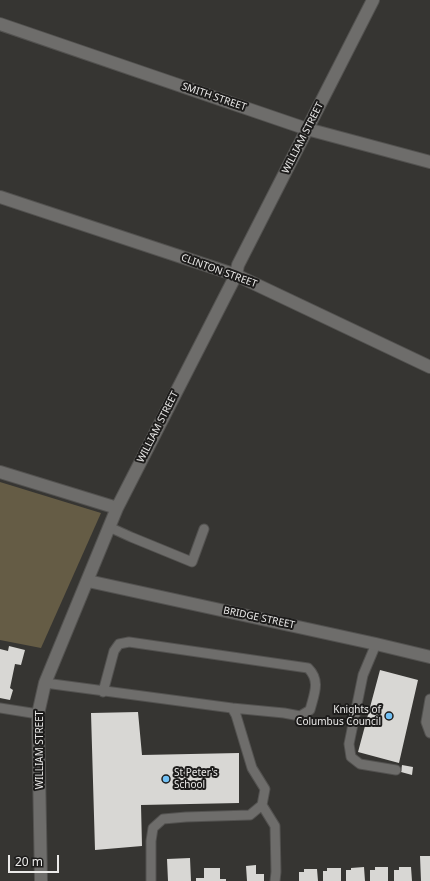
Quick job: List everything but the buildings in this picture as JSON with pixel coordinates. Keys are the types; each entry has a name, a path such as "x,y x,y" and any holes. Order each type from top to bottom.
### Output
{"street":[{"name":"WILLIAM STREET","path":"41,881 38,714 45,683 117,508 236,275 238,265 373,0"},
{"name":"SMITH STREET","path":"0,24 307,129 430,162"},
{"name":"CLINTON STREET","path":"0,197 236,275 430,367"},
{"path":"0,472 117,508"},
{"name":"BRIDGE STREET","path":"88,581 430,657"}],"lane":[{"path":"109,527 192,562 204,529"},
{"path":"45,683 103,692 300,716 310,710 316,685 314,674 308,668 129,642 119,644 114,651 103,692"},
{"path":"376,644 363,674 349,744 351,757 360,764 396,770"},
{"path":"430,699 426,722 430,733"},
{"path":"0,708 38,714"},
{"path":"232,708 236,714 252,768 264,789 262,805 275,826 275,881"},
{"path":"151,881 150,840 153,828 164,819 186,817 250,816 262,805"}],"shaded area":[{"path":"0,482 101,513 41,648 0,640"}],"place":[{"name":"Knights of Columbus Council","path":"389,716"},
{"name":"St Peter's School","path":"166,779"}]}
